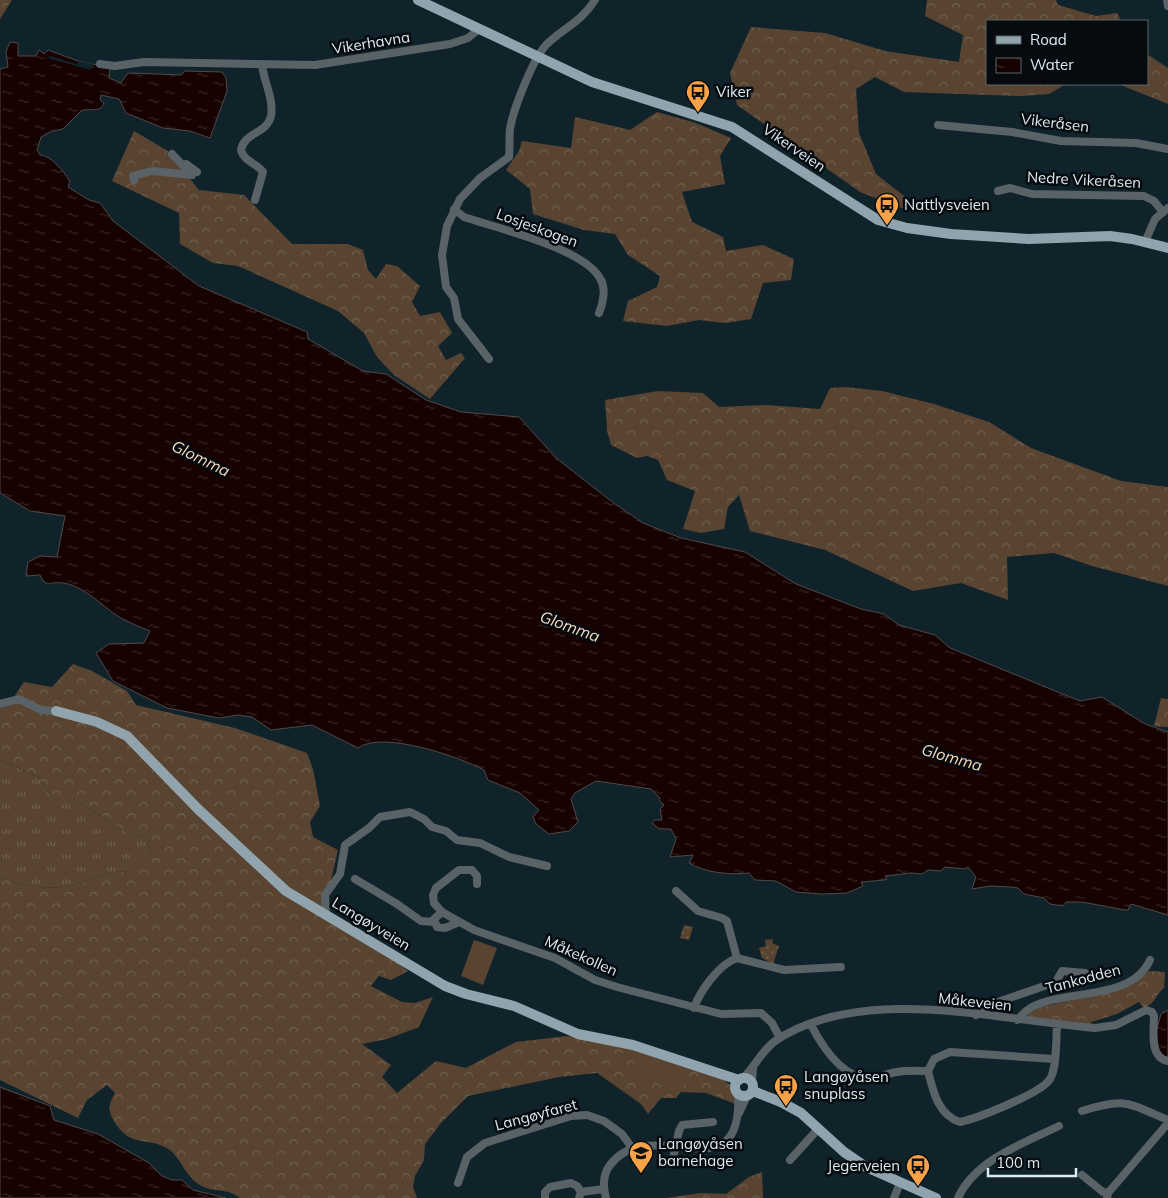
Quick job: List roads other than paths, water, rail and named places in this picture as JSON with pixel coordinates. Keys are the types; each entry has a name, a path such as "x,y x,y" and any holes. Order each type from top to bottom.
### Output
{"main road":[{"name":"Vikerveien","path":"418,0 612,90 732,126 878,220 907,228 967,236 1029,239 1110,236 1168,248"},
{"name":"Langøyveien","path":"56,711 97,722 127,736 192,803 276,883 294,897 424,973 457,991 514,1006 578,1034 633,1045 704,1067 792,1108 819,1128 844,1152 866,1167 936,1198"}],"street":[{"path":"489,359 462,326 457,316 454,298 445,281 442,256 447,226 454,209 466,190 509,157 513,117 538,57 546,45 583,17 594,0"},
{"path":"1167,0 1168,6"},
{"name":"Vikerhavna","path":"100,64 115,66 144,62 315,65 450,44 468,38 480,29"},
{"path":"255,200 263,172 259,167 244,158 240,150 245,140 264,128 271,115 271,102 262,65"},
{"name":"Vikeråsen","path":"938,125 1002,130 1061,140 1136,142 1168,149"},
{"path":"172,154 197,172"},
{"path":"134,180 133,176 152,171 192,175 180,160"},
{"name":"Nedre Vikeråsen","path":"998,191 1010,188 1032,194 1144,196 1154,200 1165,210"},
{"name":"Losjeskogen","path":"454,209 464,216 565,251 582,260 596,272 602,282 602,305 599,313"},
{"path":"1146,242 1155,219 1165,210"},
{"path":"0,704 19,699 41,710 56,711"},
{"path":"326,914 325,895 340,874 345,845 383,815 413,812 432,827 446,831 458,840 480,843 509,857 547,866"},
{"path":"434,922 436,916 442,912 434,903 433,895 436,888 443,881 459,870 467,868 472,870 477,876 477,884"},
{"path":"355,879 421,921 434,922"},
{"path":"676,891 698,911 727,921 737,958"},
{"name":"Måkekollen","path":"442,912 491,937 555,958 595,980 694,1008 730,1015 761,1013 772,1022 780,1038"},
{"path":"434,922 437,927 442,929 459,922"},
{"path":"694,1008 708,982 732,960 737,958 784,970 841,968"},
{"name":"Tankodden","path":"1017,1020 1033,1006 1108,990 1124,984 1147,968 1150,960"},
{"path":"976,1015 996,1003 1056,982 1062,971 1085,973 1095,977"},
{"name":"Måkeveien","path":"709,1157 722,1152 730,1145 736,1132 744,1087 766,1049 780,1038 811,1025 854,1013 880,1010 976,1015 1057,1025 1105,1027 1116,1025 1146,1010 1152,1012 1155,1051 1159,1057 1168,1062"},
{"path":"811,1025 832,1057 860,1076 874,1078 905,1070 928,1071"},
{"path":"1054,1059 950,1052 934,1058 928,1071 939,1104 950,1118 960,1122 977,1118 1041,1089 1050,1079 1054,1059 1057,1025"},
{"path":"1082,1112 1108,1103 1120,1102 1168,1121 1108,1195 1082,1175"},
{"name":"Langøyfaret","path":"458,1183 467,1157 485,1143 571,1116 587,1115 604,1120 622,1134 632,1148"},
{"path":"674,1154 679,1130 682,1125 713,1122"},
{"path":"958,1198 969,1180 996,1158 1059,1126"},
{"path":"790,1160 819,1128"},
{"path":"606,1198 604,1188 606,1174 612,1163 619,1156 632,1148 649,1148 690,1157"},
{"path":"545,1198 545,1192 550,1187 566,1183 578,1186 580,1195 604,1188"},
{"path":"894,1198 900,1183"}],"water":[{"name":"Glomma","path":"10,42 18,43 18,56 36,56 39,50 44,54 48,50 78,61 110,68 109,78 121,83 127,74 131,73 181,75 185,71 222,72 226,78 227,91 210,138 190,131 163,128 126,113 119,99 101,95 100,100 104,103 100,108 81,111 63,129 52,131 41,137 37,150 40,155 49,158 60,168 70,181 68,187 89,200 100,203 113,221 199,286 307,332 308,339 363,371 386,374 426,400 461,412 519,417 556,458 615,504 643,523 681,538 745,552 796,584 861,609 884,614 899,625 935,635 950,648 1080,701 1102,697 1145,724 1168,732 1168,915 1131,904 1128,910 1125,910 1082,902 1066,902 1063,906 1050,904 1044,898 1024,894 1018,888 1011,887 990,886 972,889 976,877 968,867 965,869 945,867 941,871 928,870 922,874 911,873 885,876 887,879 884,880 861,882 863,886 847,893 796,892 776,881 755,880 749,873 734,874 703,869 689,863 693,855 670,857 676,839 671,829 659,829 652,823 655,820 662,820 660,809 664,805 651,789 596,781 575,793 571,799 578,822 569,831 549,834 536,824 533,817 539,810 520,793 488,780 484,770 458,759 421,747 384,742 369,743 358,748 312,725 271,730 252,717 238,715 219,718 167,708 113,681 96,653 109,644 144,643 150,631 121,618 87,593 69,584 48,584 43,581 40,575 26,576 28,562 40,556 57,557 65,516 30,511 0,493 0,69 8,67 6,52"},
{"path":"1168,1010 1168,1056 1165,1057 1158,1052 1156,1032 1161,1014"},
{"path":"0,1087 50,1106 54,1120 98,1134 149,1163 162,1176 172,1180 182,1180 193,1190 226,1198 0,1198"}],"place":[{"name":"Viker","path":"698,113"},
{"name":"Nattlysveien","path":"887,226"},
{"name":"Langøyåsen snuplass","path":"786,1107"},
{"name":"Langøyåsen barnehage","path":"641,1174"},
{"name":"Jegerveien","path":"918,1187"}]}
